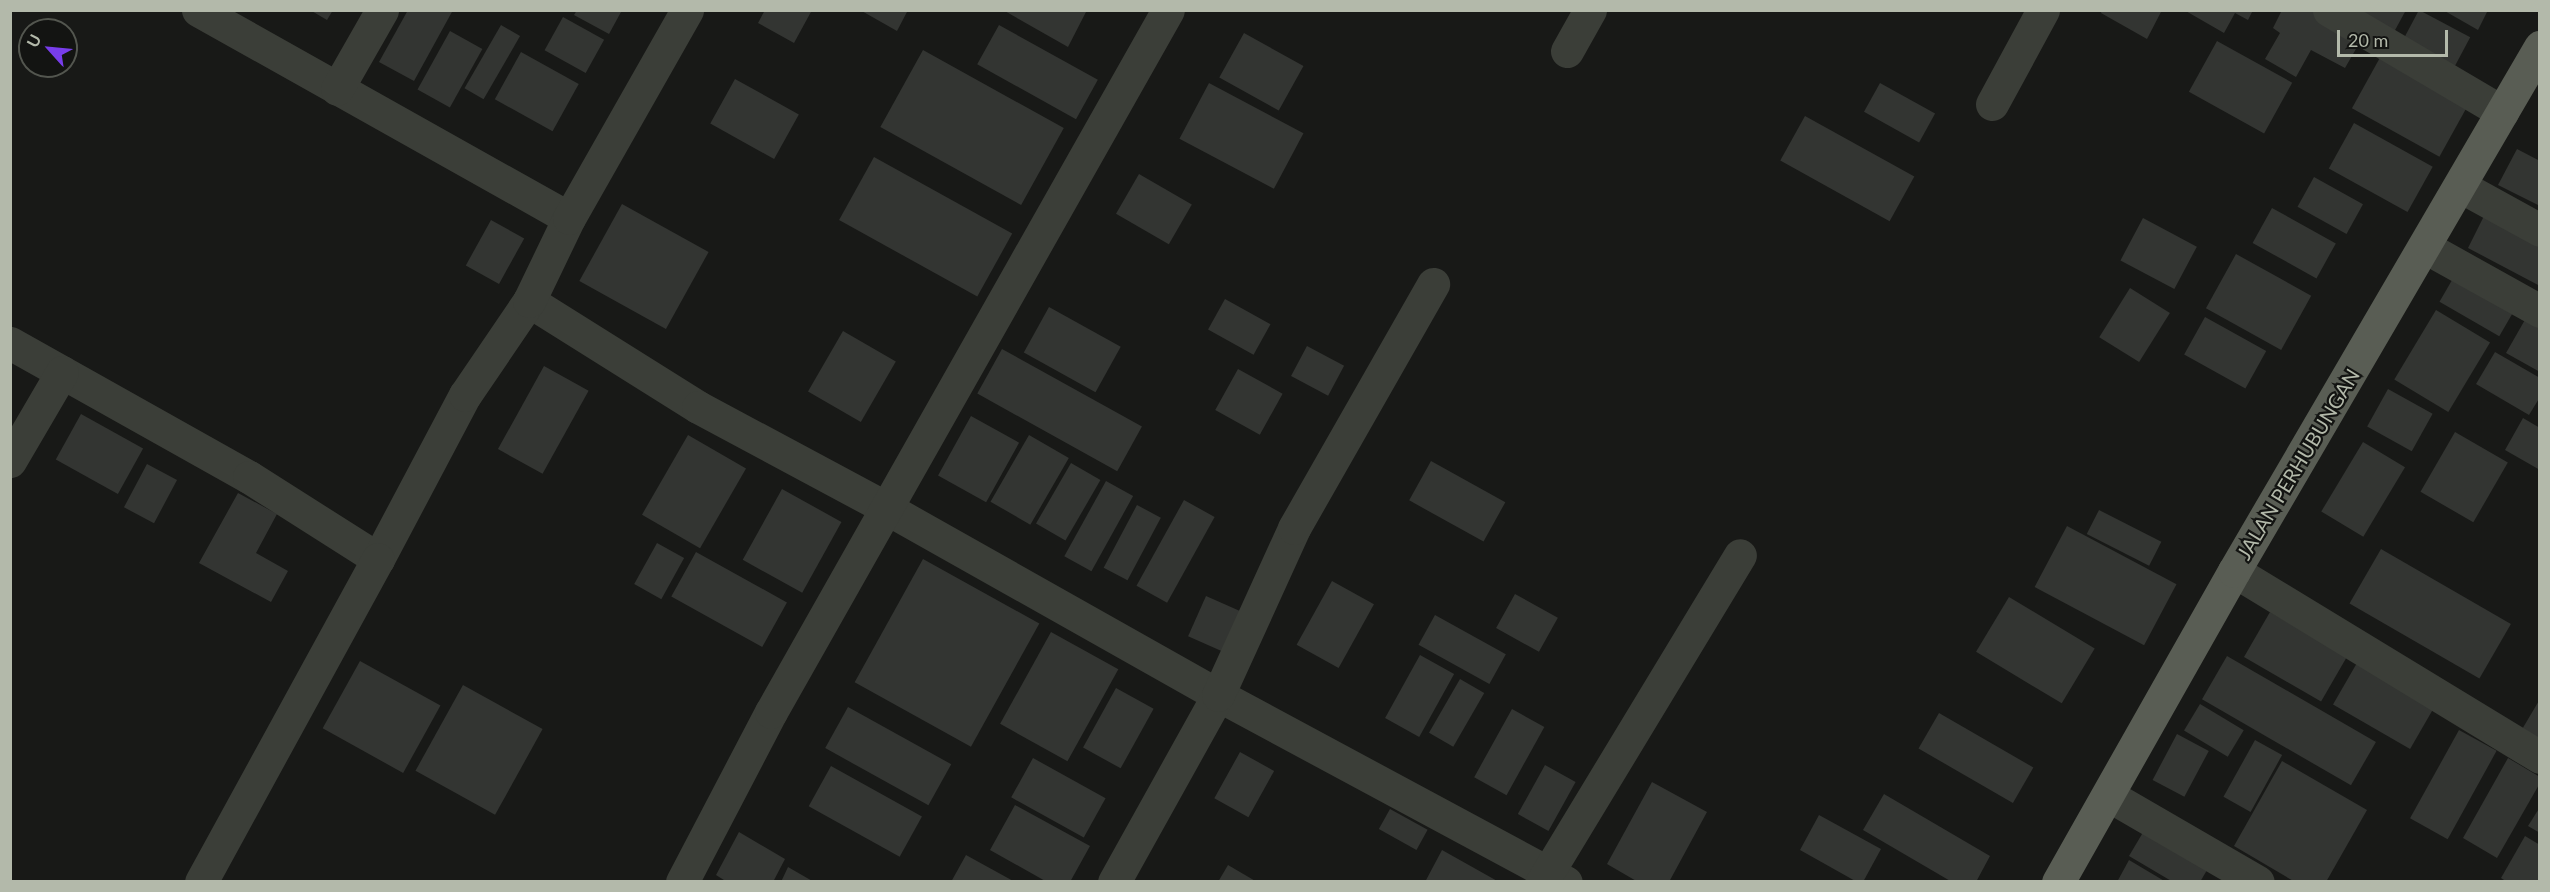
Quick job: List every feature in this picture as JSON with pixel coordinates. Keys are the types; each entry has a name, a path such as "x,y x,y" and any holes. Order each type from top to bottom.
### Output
{"main road":[{"name":"JALAN PERHUBUNGAN","path":"2058,882 2234,571 2538,54"}],"street":[{"path":"198,10 570,218"},
{"path":"337,89 382,10"},
{"path":"201,882 465,395 529,301 570,218 687,10"},
{"path":"682,882 771,712 888,509 1168,10"},
{"path":"1567,51 1590,10"},
{"path":"1992,104 2043,10"},
{"path":"2329,10 2502,112"},
{"path":"2460,186 2540,230"},
{"path":"2425,247 2540,311"},
{"path":"1114,882 1218,695 1294,528 1433,284"},
{"path":"529,301 698,407 888,509 1218,695 1552,878 1740,555"},
{"path":"10,343 249,477 378,559"},
{"path":"10,461 62,372"},
{"path":"2234,571 2540,757"},
{"path":"2108,795 2258,882"}],"building":[{"path":"310,10 333,10 327,20"},
{"path":"408,10 453,10 414,81 379,62"},
{"path":"577,10 618,10 621,12 609,34 574,15"},
{"path":"765,10 812,10 794,43 758,23"},
{"path":"860,10 908,10 897,31"},
{"path":"1003,10 1087,10 1068,47"},
{"path":"2102,10 2162,10 2147,39 2101,13"},
{"path":"2184,10 2253,10 2248,20 2235,13 2224,33"},
{"path":"2282,10 2320,10 2364,35 2345,68 2311,50 2296,77 2265,59 2280,33 2273,28"},
{"path":"2355,10 2406,10 2394,32"},
{"path":"2419,10 2470,37 2452,71 2401,44"},
{"path":"2443,10 2488,10 2478,30"},
{"path":"563,17 604,40 586,73 545,50"},
{"path":"501,25 520,36 484,99 464,88"},
{"path":"999,25 1098,80 1076,119 977,64"},
{"path":"450,31 482,49 450,108 418,90"},
{"path":"1244,33 1303,66 1279,111 1219,78"},
{"path":"2217,41 2292,83 2264,133 2189,92"},
{"path":"923,50 1064,128 1021,205 880,127"},
{"path":"521,52 579,84 553,131 495,99"},
{"path":"2382,54 2469,102 2439,157 2352,108"},
{"path":"735,79 799,114 774,159 710,124"},
{"path":"1209,83 1303,133 1274,189 1179,139"},
{"path":"1880,83 1935,114 1919,142 1864,112"},
{"path":"1805,116 1914,177 1890,221 1780,161"},
{"path":"2354,123 2433,167 2408,212 2329,168"},
{"path":"2517,149 2540,161 2540,206 2498,185"},
{"path":"874,157 1012,234 977,297 839,220"},
{"path":"1139,174 1192,204 1169,244 1116,214"},
{"path":"2314,177 2363,204 2346,234 2298,207"},
{"path":"622,204 709,252 666,329 579,281"},
{"path":"2272,208 2336,243 2316,278 2253,243"},
{"path":"2486,212 2540,240 2540,286 2468,248"},
{"path":"2143,218 2197,247 2174,289 2120,260"},
{"path":"491,220 524,238 499,284 466,265"},
{"path":"2236,254 2311,296 2281,350 2206,308"},
{"path":"2459,268 2519,302 2499,336 2440,302"},
{"path":"2130,288 2170,313 2139,362 2099,337"},
{"path":"1225,299 1270,324 1254,355 1208,330"},
{"path":"1049,307 1121,347 1096,392 1024,352"},
{"path":"2436,310 2490,342 2448,412 2394,379"},
{"path":"2530,311 2540,316 2540,372 2506,353"},
{"path":"2205,317 2266,351 2245,389 2184,355"},
{"path":"843,331 896,362 861,422 808,392"},
{"path":"1307,346 1344,366 1328,396 1291,376"},
{"path":"1002,349 1142,427 1117,471 977,394"},
{"path":"2495,352 2540,378 2540,397 2529,415 2476,384"},
{"path":"544,366 589,391 543,474 498,449"},
{"path":"1238,369 1283,394 1260,435 1215,410"},
{"path":"2388,389 2433,414 2412,451 2367,427"},
{"path":"81,414 143,448 118,494 56,459"},
{"path":"971,416 1019,443 986,502 938,475"},
{"path":"2523,418 2540,428 2540,470 2505,450"},
{"path":"2455,432 2508,462 2473,522 2420,492"},
{"path":"688,435 746,468 700,548 642,515"},
{"path":"1029,435 1069,458 1030,525 990,502"},
{"path":"2363,442 2405,467 2363,537 2321,511"},
{"path":"1431,461 1505,502 1484,542 1409,500"},
{"path":"1071,463 1100,480 1065,541 1036,524"},
{"path":"147,464 177,480 154,523 124,507"},
{"path":"1106,481 1133,496 1091,571 1064,556"},
{"path":"782,489 841,522 802,593 743,560"},
{"path":"238,493 277,514 256,553 288,571 271,602 199,563"},
{"path":"1184,500 1215,517 1167,603 1136,586"},
{"path":"1137,505 1161,518 1128,580 1104,568"},
{"path":"2099,510 2161,542 2149,566 2087,534"},
{"path":"2067,526 2176,584 2144,645 2035,587"},
{"path":"657,543 684,558 661,599 634,584"},
{"path":"2381,549 2511,624 2479,679 2350,604"},
{"path":"696,552 787,602 762,647 671,597"},
{"path":"923,559 1039,623 971,747 855,682"},
{"path":"1332,581 1374,604 1339,668 1297,645"},
{"path":"1515,594 1558,618 1539,652 1496,628"},
{"path":"1206,596 1242,612 1224,652 1188,636"},
{"path":"2009,597 2095,649 2062,703 1976,652"},
{"path":"2270,612 2347,656 2321,702 2244,657"},
{"path":"1435,615 1506,654 1489,684 1419,645"},
{"path":"1051,632 1118,669 1067,761 1000,724"},
{"path":"1420,655 1454,674 1419,737 1385,718"},
{"path":"2227,656 2376,742 2351,785 2202,699"},
{"path":"2361,656 2438,700 2410,749 2333,704"},
{"path":"360,661 440,706 403,773 323,728"},
{"path":"1460,679 1484,693 1453,747 1429,733"},
{"path":"463,685 543,729 495,815 415,771"},
{"path":"1116,688 1154,709 1121,768 1083,747"},
{"path":"2540,699 2540,742 2521,731"},
{"path":"2200,704 2244,730 2228,757 2184,731"},
{"path":"848,707 951,764 928,805 825,748"},
{"path":"1512,709 1544,727 1507,795 1474,777"},
{"path":"1939,713 2033,767 2013,803 1918,749"},
{"path":"2459,730 2497,751 2448,839 2410,818"},
{"path":"2177,734 2209,751 2184,797 2153,780"},
{"path":"2255,740 2282,755 2251,812 2223,797"},
{"path":"1240,752 1274,771 1248,817 1214,798"},
{"path":"1033,758 1106,798 1084,838 1011,797"},
{"path":"2508,758 2540,777 2540,783 2497,858 2463,838"},
{"path":"2282,761 2367,810 2326,882 2295,882 2234,846"},
{"path":"1545,765 1576,782 1548,831 1518,814"},
{"path":"831,766 922,816 900,857 809,806"},
{"path":"1652,782 1707,812 1669,882 1638,882 1607,864"},
{"path":"1884,794 1990,856 1976,882 1952,882 1863,830"},
{"path":"1015,805 1090,846 1070,882 1047,882 990,850"},
{"path":"2540,807 2540,833 2528,826"},
{"path":"1390,809 1428,830 1416,850 1379,829"},
{"path":"1819,815 1881,849 1863,882 1857,882 1800,850"},
{"path":"2145,829 2210,865 2200,882 2173,882 2129,856"},
{"path":"739,832 785,859 773,882 727,882 716,875"},
{"path":"2525,836 2540,845 2540,882 2507,882 2501,878"},
{"path":"1442,850 1499,882 1425,882"},
{"path":"966,855 1015,882 951,882"},
{"path":"2129,860 2166,882 2117,882"},
{"path":"1228,865 1257,882 1218,882"},
{"path":"788,867 814,882 781,882"}]}
